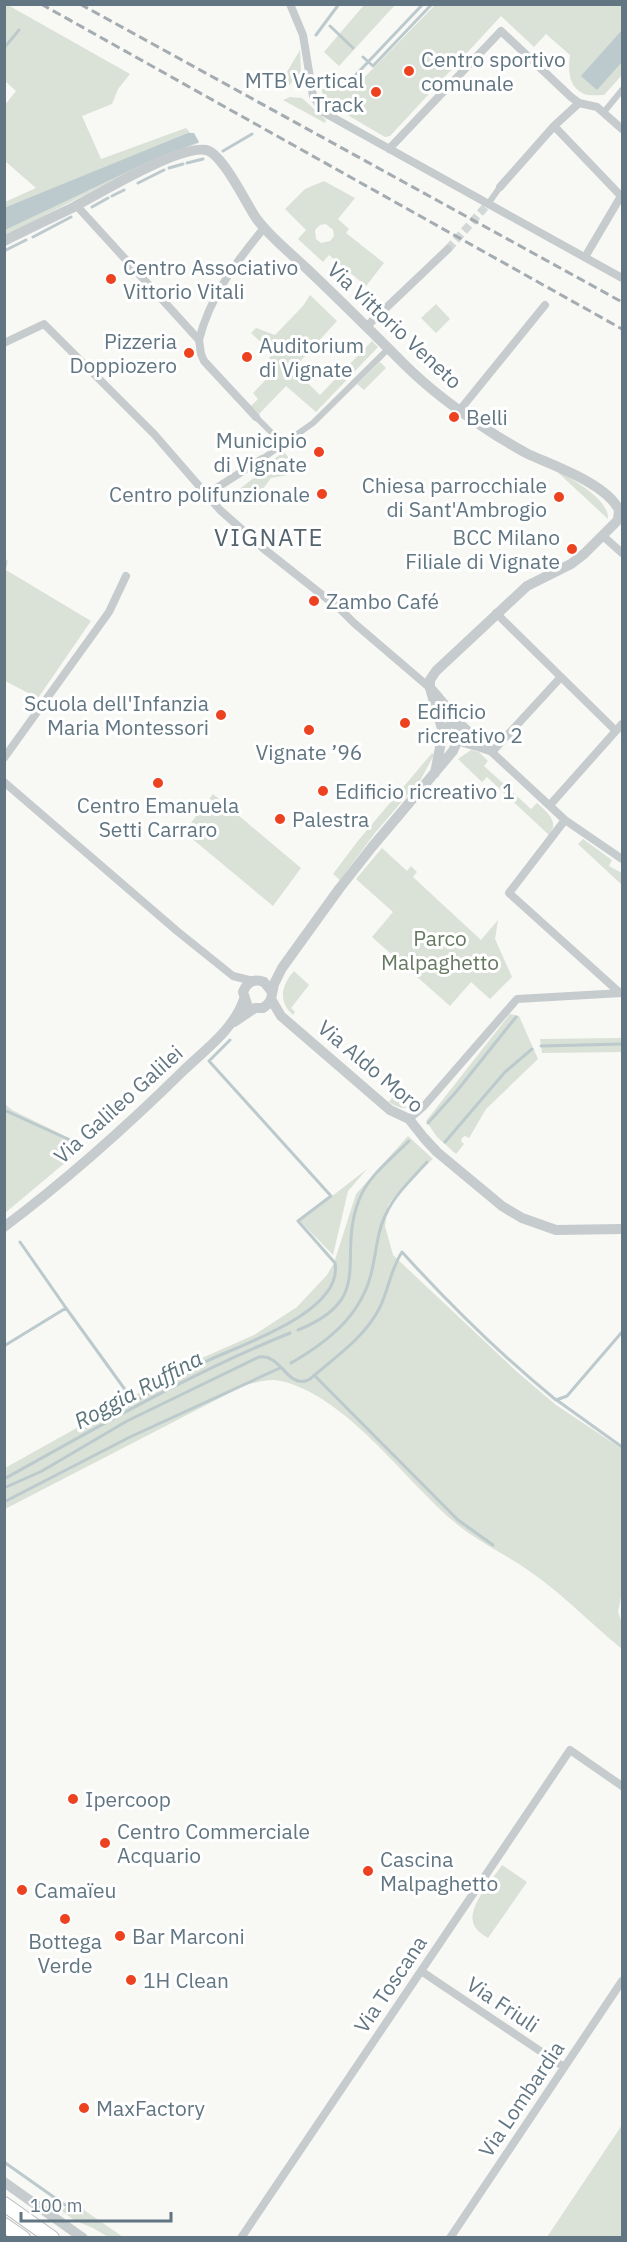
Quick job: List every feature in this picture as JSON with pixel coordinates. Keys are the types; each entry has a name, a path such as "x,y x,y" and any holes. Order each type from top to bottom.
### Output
{"highway":[{"path":"4,2204 52,2238"},
{"path":"4,2225 22,2238"}],"street":[{"path":"290,4 302,30 312,93 317,104 325,113 622,278"},
{"path":"390,149 501,31 579,103 597,107 622,129"},
{"path":"603,112 622,90"},
{"path":"488,204 500,187 554,126 579,103"},
{"path":"554,126 622,197 585,257"},
{"name":"Via Vittorio Veneto","path":"76,205 154,165 188,152 207,150 220,160 264,228 423,382 459,411 527,454 555,464 598,489 611,498 621,511"},
{"path":"4,241 76,205 198,340 204,361 284,445"},
{"path":"198,340 214,297 231,270 264,228"},
{"path":"367,326 448,249"},
{"path":"459,411 545,305"},
{"path":"4,343 44,324 154,434 220,510 340,609 354,624 430,688 455,718 565,820 622,859"},
{"path":"207,494 284,445 313,423 388,348"},
{"path":"435,773 442,732 430,688 431,678 441,665 496,613 533,582 573,563 618,520 621,511"},
{"path":"603,536 622,553"},
{"path":"4,758 109,612 126,576"},
{"path":"496,613 561,677 620,728 550,805"},
{"path":"492,752 561,677"},
{"path":"442,732 455,718"},
{"path":"234,1022 268,1004 282,968 366,854 450,756 457,742 455,718"},
{"path":"442,732 457,742 478,745 492,752"},
{"path":"4,782 177,931 233,976 248,1005 257,1009"},
{"path":"565,820 508,893 621,993"},
{"path":"244,997 246,986 282,968"},
{"path":"233,976 268,985 272,996"},
{"path":"409,1119 424,1106 517,999 621,993"},
{"name":"Via Aldo Moro","path":"272,996 281,1016"},
{"name":"Via Galileo Galilei","path":"4,1227 100,1149 234,1022 244,997"},
{"name":"Via Aldo Moro","path":"257,1009 281,1016 390,1110 409,1119 437,1152 501,1206 522,1218 556,1230 622,1229"},
{"name":"Via Toscana","path":"241,2238 570,1750 622,1786"},
{"name":"Via Friuli","path":"421,1971 564,2067"},
{"name":"Via Lombardia","path":"450,2238 622,1981"},
{"path":"4,2182 83,2238"}],"green space":[{"path":"6,4 130,74 118,89 112,104 82,116 101,159 186,128 199,143 150,161 5,236 5,202 36,188 5,161 4,106 16,91 5,81"},
{"path":"364,5 395,5 339,66 324,52"},
{"name":"Centro sportivo comunale","path":"435,5 622,5 622,75 604,95 584,94 572,82 569,72 570,55 546,34 534,47 501,16 390,136 385,137 325,100 321,89 355,87"},
{"path":"300,50 301,72 286,89 281,90 278,87"},
{"path":"290,97 302,98 326,120 325,123 283,100"},
{"path":"324,181 355,198 338,219 349,229 346,233 384,263 366,286 329,255 323,262 298,239 306,230 285,209 305,189","holes":["326,224 333,230 334,236 330,241 321,243 316,239 315,230 320,225"]},
{"path":"310,295 337,321 293,369 320,395 372,341 378,347 316,412 286,386 259,414 251,406 258,399 253,393 278,367 269,358 273,354 251,333 256,328 275,335 303,306"},
{"path":"436,304 450,319 436,333 421,318"},
{"path":"380,362 386,368 364,390 357,384"},
{"path":"284,452 298,469 288,475 271,478 251,505 236,492 256,476 250,468 261,462 265,465"},
{"path":"552,467 595,496 607,511 608,519"},
{"path":"5,559 8,561 6,570 91,621 38,698 5,681"},
{"path":"471,750 479,752 488,761 484,766 531,809 537,803 548,814 553,822 549,835 487,777 482,782 458,759"},
{"path":"432,753 434,755 421,779 375,833 340,880 333,874"},
{"path":"213,794 301,868 273,906 184,832"},
{"path":"583,839 612,860 609,866 622,873 622,885 578,844"},
{"name":"Parco Malpaghetto","path":"382,848 407,871 411,866 417,872 413,877 481,940 498,920 495,939 512,977 490,999 471,982 450,1006 372,937 393,912 356,879"},
{"path":"294,971 309,985 291,1008 295,1012 293,1015 285,1004 283,993 286,982"},
{"path":"510,1014 519,1016 538,1059 486,1109 469,1138 465,1136 462,1138 461,1141 464,1144 456,1154 437,1137 426,1121"},
{"path":"622,1038 622,1052 542,1053 540,1039"},
{"path":"398,1090 415,1104 402,1108 389,1102"},
{"path":"5,1104 12,1110 85,1146 5,1213"},
{"path":"408,1136 433,1159 403,1186 388,1205 385,1226 393,1255 516,1371 556,1405 622,1449 622,1592 618,1612 622,1623 622,1649 544,1582 471,1535 452,1520 351,1420 305,1390 281,1381 267,1380 245,1385 5,1509 5,1468 202,1358 254,1335 297,1307 327,1275 334,1263 356,1194"},
{"path":"367,1169 348,1191 333,1255 300,1221"},
{"path":"502,1865 527,1882 488,1938 474,1925 474,1910"},
{"path":"622,2125 622,2237 547,2237"},
{"path":"71,2201 123,2237 108,2237 74,2220 62,2211"}],"shaded area":[{"path":"622,30 622,62 597,90 581,76"},
{"path":"188,133 194,133 199,142 150,161 5,230 4,208"}],"waterway":[{"path":"316,35 339,4"},
{"path":"330,82 350,81 423,4"},
{"path":"363,57 373,66 432,4"},
{"path":"330,26 353,48"},
{"path":"4,48 19,30"},
{"path":"223,151 252,134"},
{"path":"187,163 203,159"},
{"path":"169,168 183,164"},
{"path":"138,183 164,170"},
{"path":"112,196 124,190"},
{"path":"92,207 108,198"},
{"path":"33,237 71,217"},
{"path":"4,251 26,240"},
{"name":"Roggia Ruffina","path":"428,1123 516,1017"},
{"path":"4,1346 66,1308 134,1402 198,1366 287,1324 323,1297 333,1281 335,1263 298,1221 331,1196 209,1061 230,1040"},
{"path":"541,1046 622,1044"},
{"path":"445,1142 505,1072 532,1049"},
{"path":"4,1110 81,1145"},
{"name":"Roggia Ruffina","path":"298,1330 322,1318 338,1304 346,1290 353,1221 359,1200 368,1183 409,1141"},
{"path":"291,1363 320,1345 354,1311 369,1282 384,1218 400,1192 427,1162"},
{"path":"20,1242 66,1308"},
{"path":"310,1379 348,1347 373,1319 402,1252 476,1329 556,1400 567,1396 622,1332"},
{"name":"Roggia Ruffina","path":"4,1479 181,1383 290,1333"},
{"path":"4,1488 42,1471 127,1421 259,1357 273,1360 295,1380 308,1380"},
{"path":"4,1502 130,1437 280,1368"},
{"path":"314,1375 458,1520 493,1545"},
{"path":"558,1401 622,1447"},
{"path":"4,2162 65,2205"}],"tunnel":[{"path":"448,249 488,204"}],"railway":[{"path":"41,4 622,329"},
{"path":"80,4 622,302"}],"place":[{"name":"Centro sportivo comunale","path":"409,71"},
{"name":"MTB Vertical Track","path":"376,92"},
{"name":"Centro Associativo Vittorio Vitali","path":"111,279"},
{"name":"Pizzeria Doppiozero","path":"189,353"},
{"name":"Auditorium di Vignate","path":"247,357"},
{"name":"Belli","path":"454,417"},
{"name":"Municipio di Vignate","path":"319,452"},
{"name":"Centro polifunzionale","path":"322,494"},
{"name":"Chiesa parrocchiale di Sant'Ambrogio","path":"559,497"},
{"name":"BCC Milano Filiale di Vignate","path":"572,549"},
{"name":"Zambo Café","path":"314,601"},
{"name":"Scuola dell'Infanzia Maria Montessori","path":"221,715"},
{"name":"Edificio ricreativo 2","path":"405,723"},
{"name":"Vignate ’96","path":"309,730"},
{"name":"Centro Emanuela Setti Carraro","path":"158,783"},
{"name":"Edificio ricreativo 1","path":"323,791"},
{"name":"Palestra","path":"280,819"},
{"name":"Ipercoop","path":"73,1799"},
{"name":"Centro Commerciale Acquario","path":"105,1843"},
{"name":"Cascina Malpaghetto","path":"368,1871"},
{"name":"Camaïeu","path":"22,1890"},
{"name":"Bottega Verde","path":"65,1919"},
{"name":"Bar Marconi","path":"120,1936"},
{"name":"1H Clean","path":"131,1980"},
{"name":"MaxFactory","path":"84,2108"}],"district":[{"name":"VIGNATE","path":"269,537"}]}
